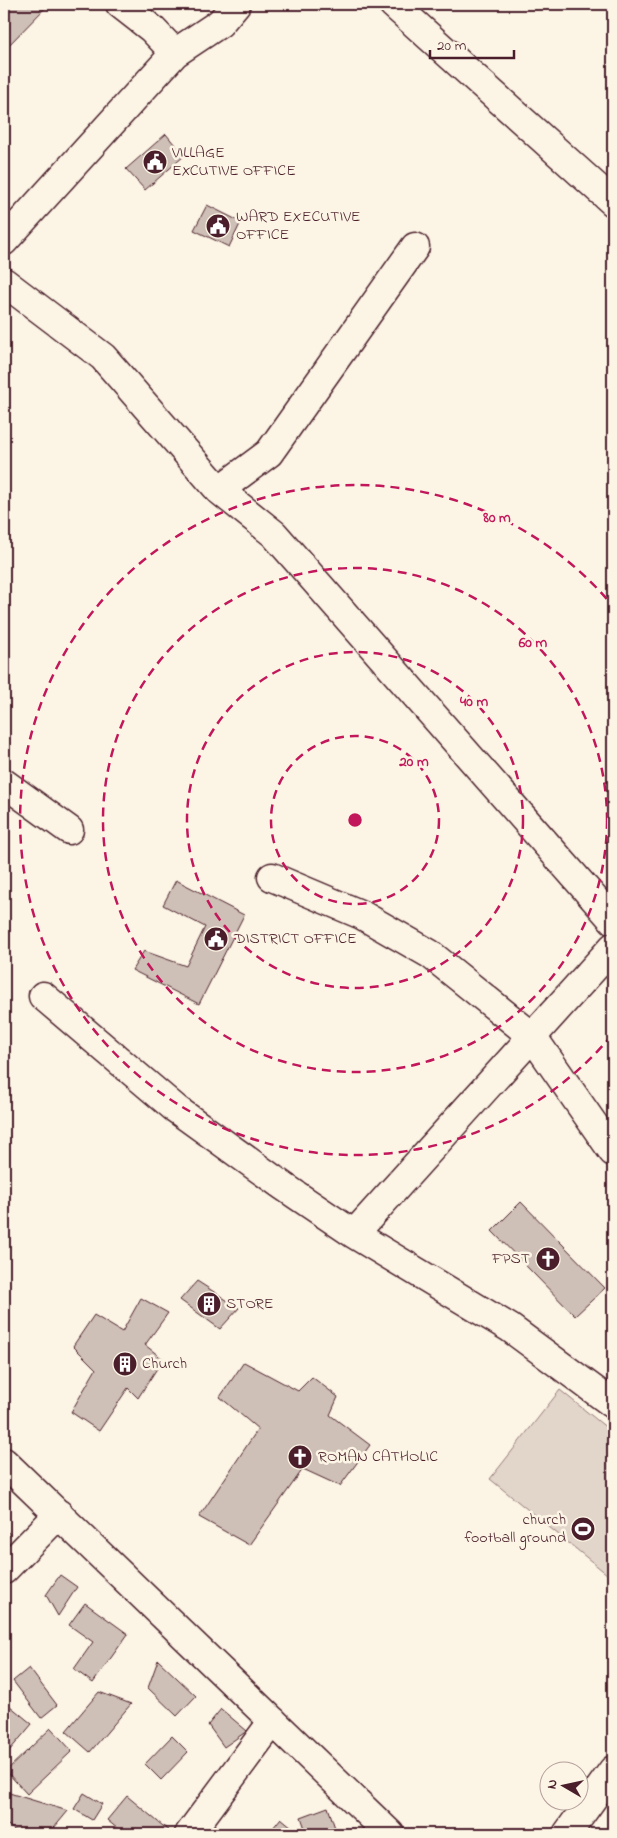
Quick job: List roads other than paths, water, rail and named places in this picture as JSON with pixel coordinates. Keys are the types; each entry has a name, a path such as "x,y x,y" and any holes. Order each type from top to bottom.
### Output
{"street":[{"path":"120,4 152,29 175,53"},
{"path":"4,241 175,53 220,23 236,4"},
{"path":"409,9 613,202"},
{"path":"219,490 268,453 415,247"},
{"path":"4,282 104,357 219,490 274,534 613,920"},
{"path":"4,783 69,830"},
{"path":"272,877 362,915 430,954 532,1036 613,1152"},
{"path":"354,1234 613,947"},
{"path":"43,996 176,1109 282,1186 354,1234 510,1328 613,1404"},
{"path":"4,1462 390,1834"},
{"path":"4,1570 59,1514"},
{"path":"189,1834 273,1721"},
{"path":"567,1834 613,1770"}],"place":[{"name":"VILLAGE EXCUTIVE OFFICE","path":"155,162"},
{"name":"WARD EXECUTIVE OFFICE","path":"218,226"},
{"name":"DISTRICT OFFICE","path":"216,939"},
{"name":"FPST","path":"548,1259"},
{"name":"STORE","path":"209,1304"},
{"name":"Church","path":"125,1364"},
{"name":"ROMAN CATHOLIC","path":"300,1457"},
{"name":"church football ground","path":"583,1529"}]}
